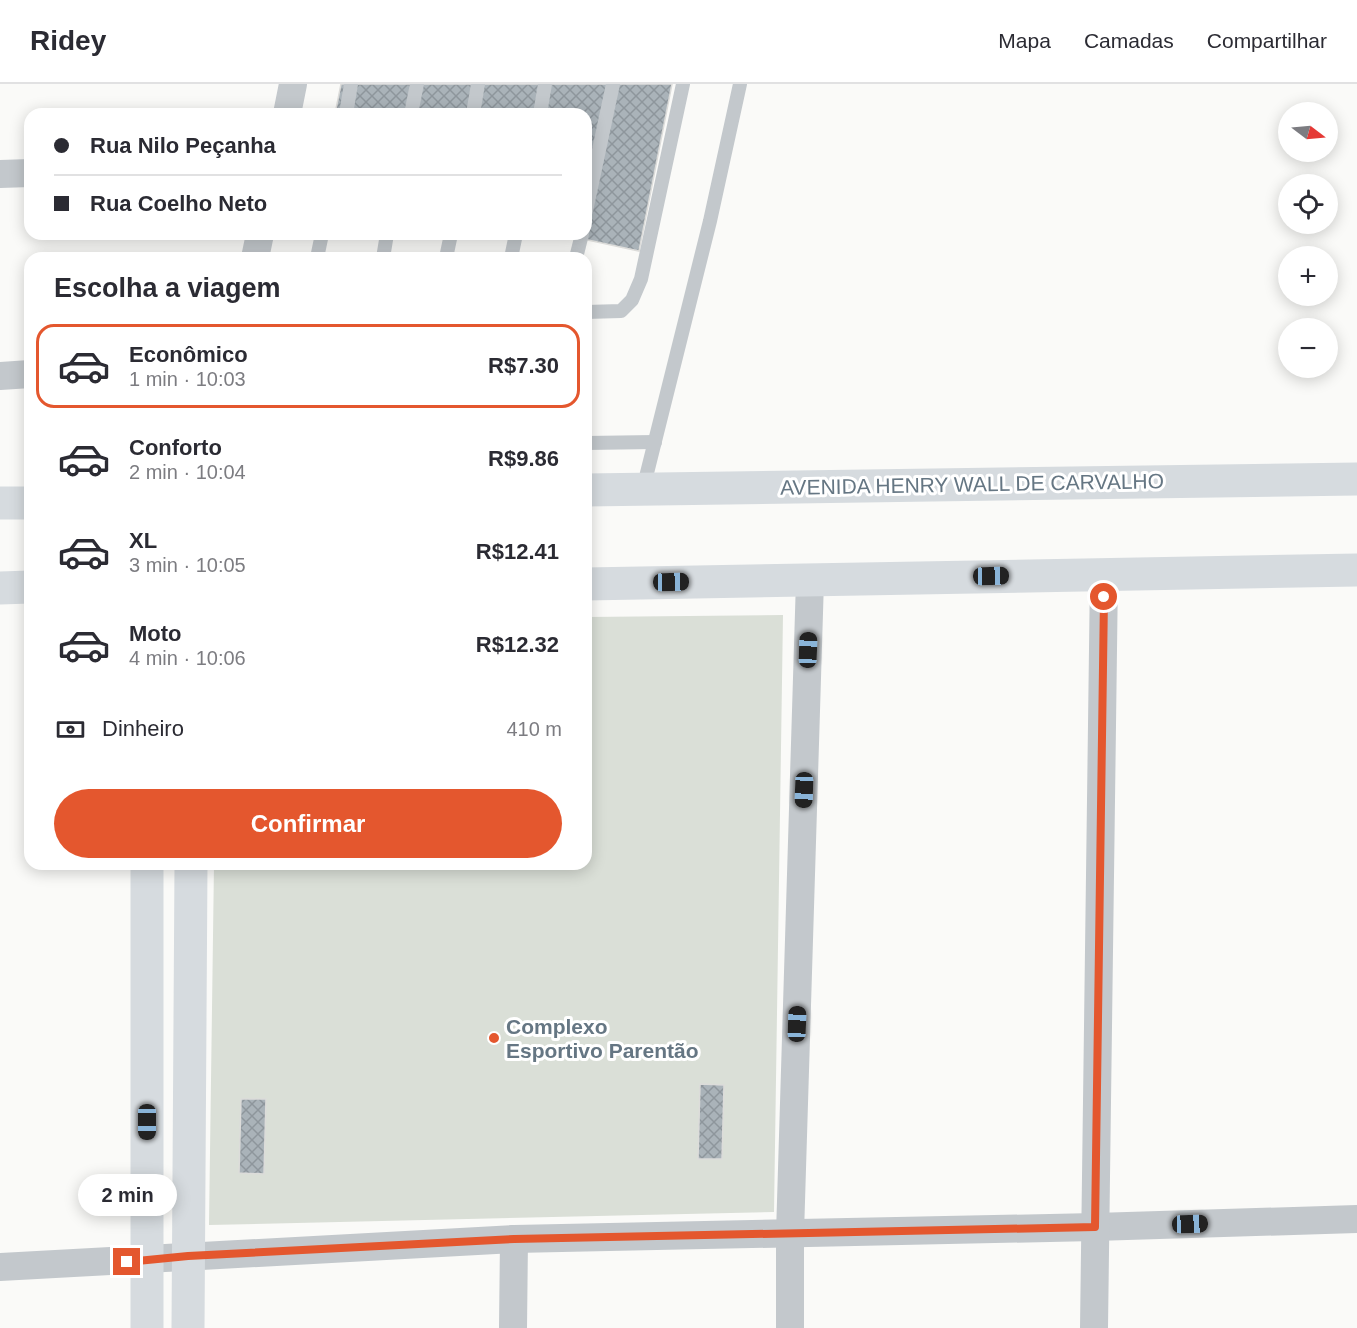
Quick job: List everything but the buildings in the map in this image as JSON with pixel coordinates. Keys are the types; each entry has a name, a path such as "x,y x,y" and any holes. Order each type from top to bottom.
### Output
{"main road":[{"name":"AVENIDA HENRY WALL DE CARVALHO","path":"592,490 1357,479"},
{"path":"0,504 24,503"},
{"path":"592,584 1357,570"},
{"path":"0,588 24,587"},
{"path":"147,1328 147,877 191,878 188,1328"}],"street":[{"path":"288,108 293,84"},
{"path":"0,174 24,173"},
{"path":"0,376 24,374"},
{"path":"1094,1328 1104,574"},
{"path":"790,1328 790,1234 810,580"},
{"path":"0,1267 514,1239 1357,1220"},
{"path":"513,1328 514,1239"}],"lane":[{"path":"347,108 351,84"},
{"path":"412,108 417,84"},
{"path":"474,108 478,84"},
{"path":"541,108 545,84"},
{"path":"592,184 614,84"},
{"path":"592,312 621,311 632,300 640,279 683,84"},
{"path":"643,489 710,221 740,84"},
{"path":"592,443 655,442"}],"shaded area":[{"name":"Complexo Esportivo Parentão","path":"783,615 774,1212 209,1225 214,870 592,870 592,617"}],"place":[{"name":"Complexo Esportivo Parentão","path":"494,1038"}],"route":[{"path":"127,1262 188,1256 514,1239 1095,1227 1104,597"}]}
